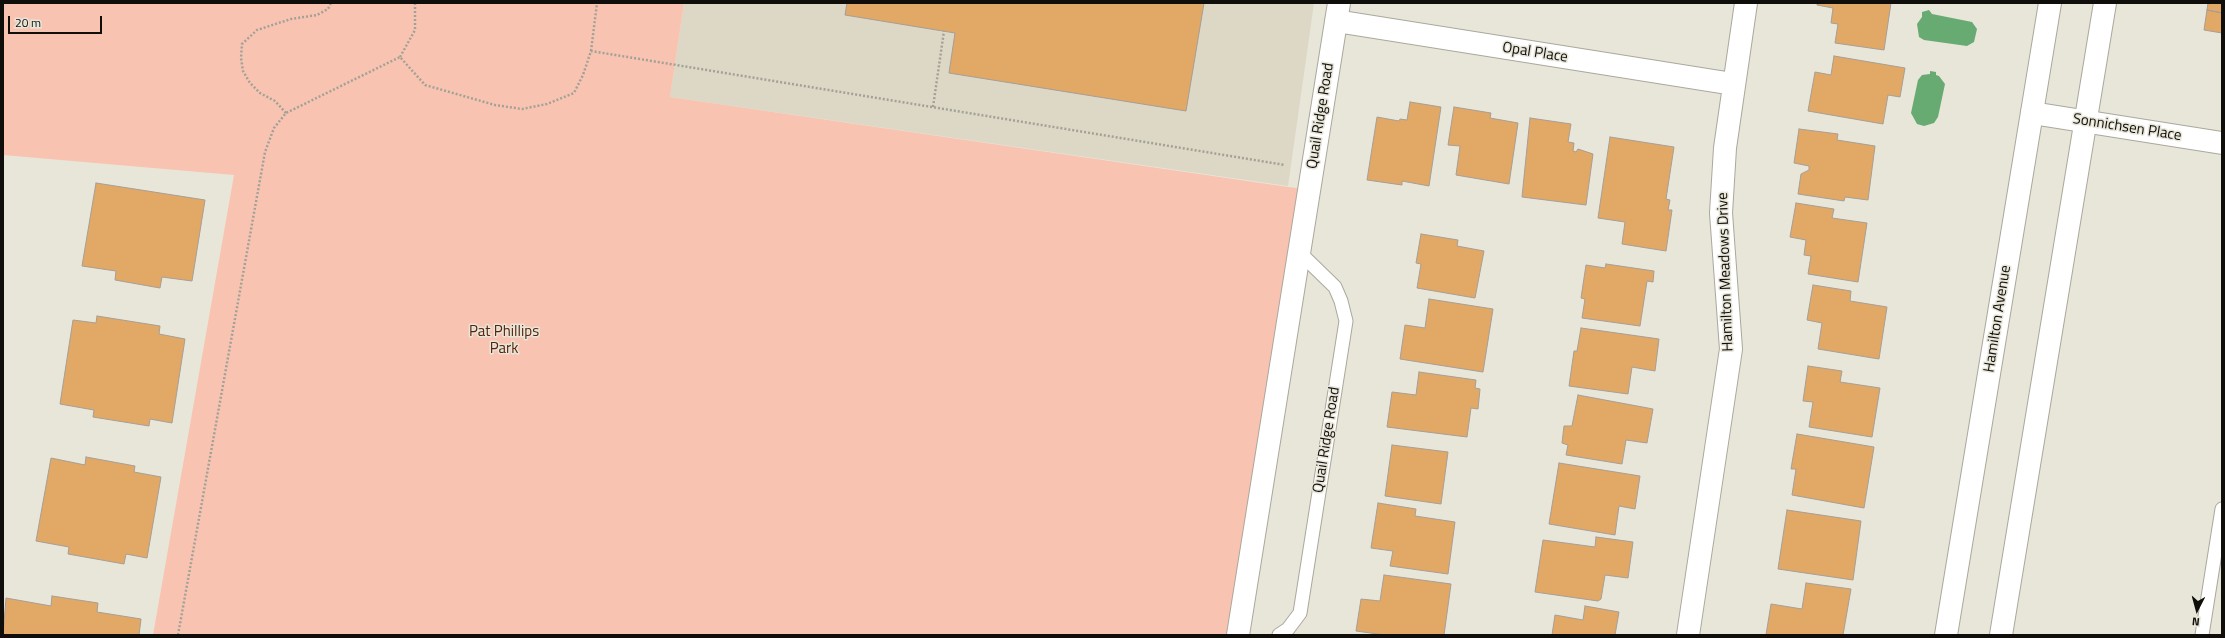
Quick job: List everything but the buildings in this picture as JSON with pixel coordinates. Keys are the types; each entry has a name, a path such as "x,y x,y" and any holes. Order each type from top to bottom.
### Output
{"street":[{"name":"Hamilton Meadows Drive","path":"1688,635 1731,349 1720,213 1725,148 1733,84 1746,3"},
{"name":"Hamilton Avenue","path":"1946,635 2050,3"},
{"path":"2001,635 2105,3"},
{"name":"Opal Place","path":"1338,12 1733,84"},
{"name":"Quail Ridge Road","path":"1238,635 1338,12"},
{"name":"Sonnichsen Place","path":"2032,113 2222,143"}],"lane":[{"name":"Quail Ridge Road","path":"1279,635 1288,629 1300,613 1346,321 1341,301 1335,287 1299,252"},
{"path":"2202,635 2222,509"}],"path":[{"path":"286,113 275,101 260,92 250,83 243,71 241,58 242,44 257,30 291,19 317,15 328,9 331,3"},
{"path":"178,635 265,152 274,128 286,113 400,57 415,30 415,3"},
{"path":"400,57 425,85 495,104 522,109 548,104 574,93 583,75 591,51 597,3"},
{"path":"933,107 944,31"},
{"path":"591,51 1312,169"}],"shaded area":[{"path":"684,3 1314,3 1288,186 670,97"},
{"path":"1929,10 1932,14 1972,22 1977,29 1974,42 1967,46 1924,40 1919,37 1917,24 1922,17 1922,12"},
{"path":"1930,71 1936,72 1936,75 1939,76 1945,84 1938,117 1934,123 1924,126 1917,124 1911,113 1918,80 1922,75 1930,74"}],"green space":[{"name":"Pat Phillips Park","path":"3,3 684,3 670,97 1309,190 1238,635 153,635 234,175 3,155"}]}
